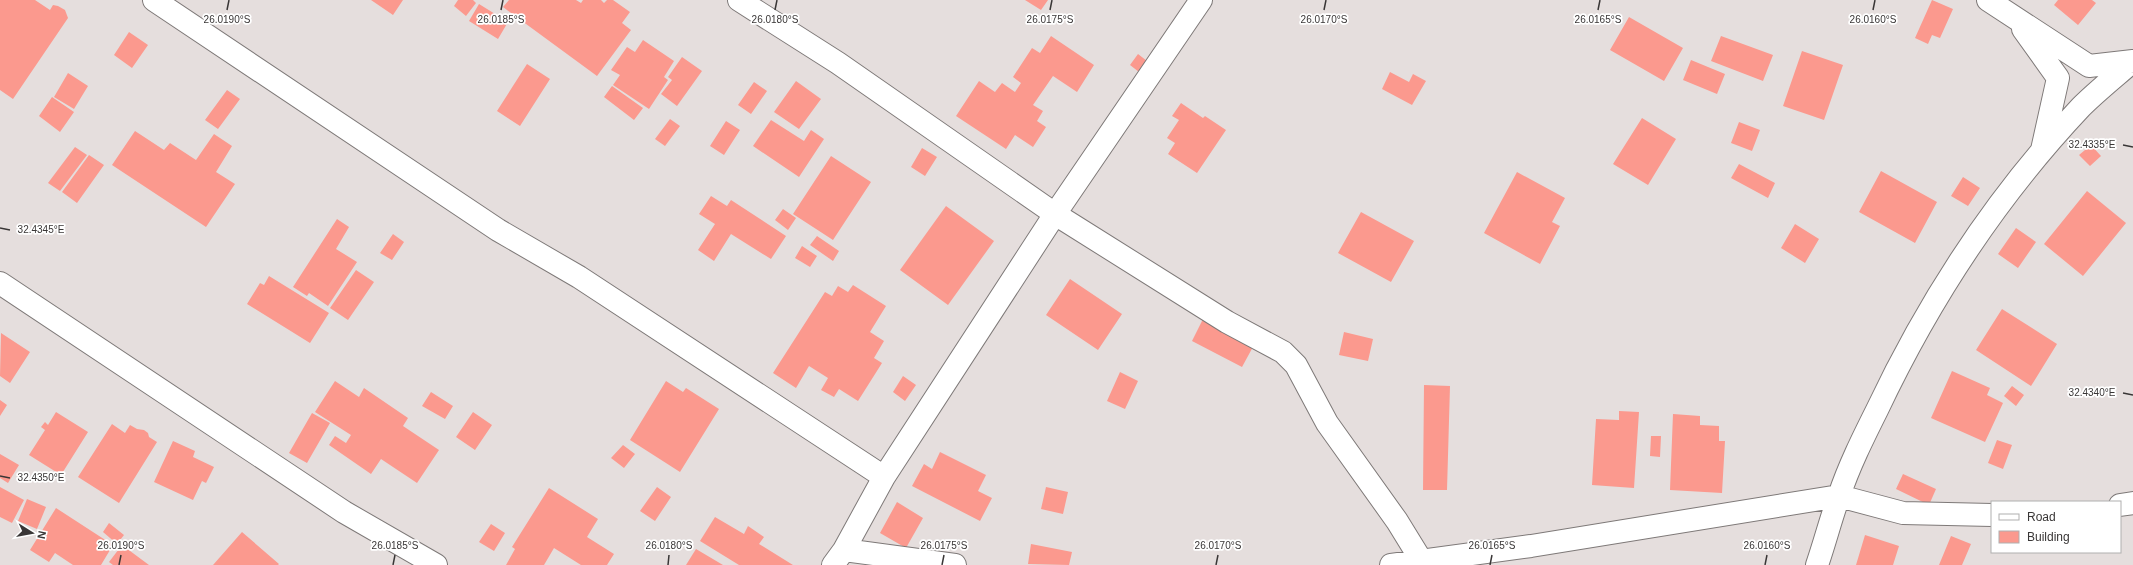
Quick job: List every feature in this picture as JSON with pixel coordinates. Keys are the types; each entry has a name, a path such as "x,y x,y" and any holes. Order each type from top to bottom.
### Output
{"street":[{"path":"154,0 498,230 579,277 884,477"},
{"path":"739,0 838,63 1055,214 1227,322 1283,352 1296,365 1327,423 1397,521 1421,560"},
{"path":"955,565 838,558 884,477 1055,214 1201,0"},
{"path":"1988,0 2089,66 2133,61"},
{"path":"2017,20 2058,78 2042,151"},
{"path":"1818,565 1839,496 1853,460 1914,337 1956,267 2008,191 2042,151 2082,106 2133,61"},
{"path":"0,283 344,512 436,565"},
{"path":"1391,565 1531,546 1839,496 1903,512 1991,514"},
{"path":"2121,505 2133,503"}],"building":[{"path":"0,0 35,0 50,10 53,5 58,6 65,10 68,18 13,99 0,90"},
{"path":"371,0 403,0 393,15"},
{"path":"458,0 473,0 476,3 466,16 454,6"},
{"path":"509,0 576,0 581,3 583,0 601,0 604,3 607,0 613,0 630,12 622,23 631,30 597,76 503,7"},
{"path":"1025,0 1048,0 1041,10"},
{"path":"1932,0 1953,9 1940,38 1932,35 1928,44 1915,38"},
{"path":"2058,0 2092,0 2096,3 2078,25 2054,5"},
{"path":"479,4 508,22 498,39 469,21"},
{"path":"1629,17 1683,48 1664,81 1610,50"},
{"path":"129,32 148,45 132,68 114,55"},
{"path":"1051,36 1094,65 1077,92 1053,76 1033,105 1043,111 1037,121 1046,127 1033,147 1015,135 1006,149 956,116 979,81 995,92 1002,83 1015,92 1021,83 1013,77 1032,48 1040,53"},
{"path":"1721,36 1773,55 1763,81 1711,61"},
{"path":"643,40 674,61 664,77 668,80 649,109 613,85 620,75 611,70 627,47 635,52"},
{"path":"1802,51 1843,65 1824,120 1783,106"},
{"path":"1138,54 1147,61 1139,72 1130,65"},
{"path":"682,57 702,71 677,106 661,94 672,80 668,77"},
{"path":"1691,60 1725,74 1717,94 1683,80"},
{"path":"527,64 550,79 520,126 497,111"},
{"path":"1390,72 1409,82 1413,74 1426,81 1412,105 1382,89"},
{"path":"68,73 88,86 74,109 54,97"},
{"path":"796,81 821,99 799,129 774,112"},
{"path":"754,82 767,91 751,114 738,105"},
{"path":"612,86 643,108 634,120 604,97"},
{"path":"227,90 240,99 218,129 205,120"},
{"path":"52,97 74,112 60,132 39,116"},
{"path":"1181,103 1203,118 1205,116 1226,130 1197,173 1168,154 1175,143 1167,138 1179,120 1172,116"},
{"path":"1642,118 1676,139 1648,185 1613,164"},
{"path":"670,119 680,126 665,146 655,139"},
{"path":"771,120 804,141 811,130 824,139 799,177 753,146"},
{"path":"726,121 740,130 724,155 710,146"},
{"path":"1739,122 1760,130 1752,151 1731,143"},
{"path":"135,131 164,150 170,143 196,160 214,134 232,146 216,172 235,184 206,227 112,165"},
{"path":"2091,145 2101,156 2090,166 2079,155"},
{"path":"75,147 87,155 60,191 48,183"},
{"path":"922,148 937,157 925,176 911,167"},
{"path":"89,155 104,165 77,203 62,192"},
{"path":"831,156 871,182 833,240 793,214"},
{"path":"1739,164 1775,183 1768,198 1731,178"},
{"path":"1881,171 1937,202 1915,243 1859,212"},
{"path":"1517,172 1565,198 1552,222 1560,226 1540,264 1484,233"},
{"path":"1963,177 1980,188 1968,206 1951,196"},
{"path":"2087,191 2126,223 2083,276 2044,244"},
{"path":"711,196 727,206 731,200 786,236 771,259 731,234 714,261 698,250 715,224 699,214"},
{"path":"946,206 994,241 948,305 900,270"},
{"path":"783,209 796,218 788,230 775,220"},
{"path":"1361,212 1414,241 1391,282 1338,253"},
{"path":"337,219 349,227 336,249 357,262 328,306 309,293 307,296 293,287"},
{"path":"1795,224 1819,239 1805,263 1781,248"},
{"path":"2016,228 2036,242 2018,268 1998,254"},
{"path":"393,234 404,242 392,260 380,253"},
{"path":"817,236 839,251 833,261 810,245"},
{"path":"802,246 817,256 810,267 795,258"},
{"path":"356,270 374,282 348,320 330,308"},
{"path":"269,276 329,313 310,343 247,304 260,283 264,285"},
{"path":"1070,279 1122,314 1098,350 1046,315"},
{"path":"853,285 886,306 870,332 884,341 874,358 882,363 858,401 839,389 834,397 821,390 828,378 809,366 796,388 773,373 825,292 832,296 838,286 848,292"},
{"path":"2002,309 2057,344 2031,386 1976,350"},
{"path":"1203,319 1254,345 1242,367 1192,341"},
{"path":"1344,332 1373,339 1368,361 1339,355"},
{"path":"1,333 30,352 10,383 0,376"},
{"path":"1952,371 1990,388 1987,395 2003,403 1985,442 1931,418"},
{"path":"1120,372 1138,381 1125,409 1107,401"},
{"path":"903,376 916,385 905,401 893,392"},
{"path":"335,381 359,397 364,388 408,418 403,426 439,450 417,483 381,459 371,474 329,445 335,436 346,443 351,435 315,412"},
{"path":"666,381 683,392 686,388 719,409 680,472 630,440"},
{"path":"1424,385 1450,386 1447,490 1423,490"},
{"path":"2012,386 2024,395 2016,406 2004,396"},
{"path":"431,392 453,406 445,419 422,406"},
{"path":"0,400 7,405 0,416"},
{"path":"1619,411 1639,412 1634,488 1592,485 1596,419 1619,420"},
{"path":"56,412 88,432 61,475 29,455 45,430 41,427 45,422 48,425"},
{"path":"473,412 492,425 475,450 456,437"},
{"path":"312,413 330,423 307,463 289,453"},
{"path":"1673,414 1700,416 1700,425 1719,426 1719,441 1725,441 1722,493 1670,490"},
{"path":"112,424 125,433 130,425 137,429 144,430 148,433 149,437 157,442 119,503 78,477"},
{"path":"1651,436 1661,436 1660,457 1650,456"},
{"path":"1997,440 2012,445 2003,469 1988,463"},
{"path":"173,441 195,451 193,457 214,467 206,483 202,481 193,500 154,482"},
{"path":"623,445 635,454 624,468 611,458"},
{"path":"940,452 986,475 978,491 992,498 980,521 912,486 924,464 932,469"},
{"path":"0,454 19,465 8,483 0,478"},
{"path":"1903,474 1936,489 1929,505 1896,489"},
{"path":"0,487 24,500 12,523 0,517"},
{"path":"657,487 671,497 655,521 640,511"},
{"path":"1046,487 1068,492 1063,514 1041,509"},
{"path":"549,488 598,519 587,537 614,554 607,565 581,565 554,548 544,565 506,565 515,549 512,547"},
{"path":"27,499 46,507 37,529 18,521"},
{"path":"897,502 923,518 906,548 880,533"},
{"path":"56,508 113,545 101,565 73,565 55,553 49,562 30,550"},
{"path":"715,517 744,534 748,526 764,537 759,544 793,565 739,565 700,541"},
{"path":"109,523 124,535 117,544 103,532"},
{"path":"491,524 505,533 494,551 479,542"},
{"path":"242,532 279,564 213,565"},
{"path":"1865,535 1899,546 1893,565 1856,565"},
{"path":"1951,536 1971,544 1962,565 1939,565"},
{"path":"1031,544 1072,552 1069,565 1028,564"},
{"path":"122,545 149,565 113,565 109,562"},
{"path":"696,549 723,565 686,565"}]}
